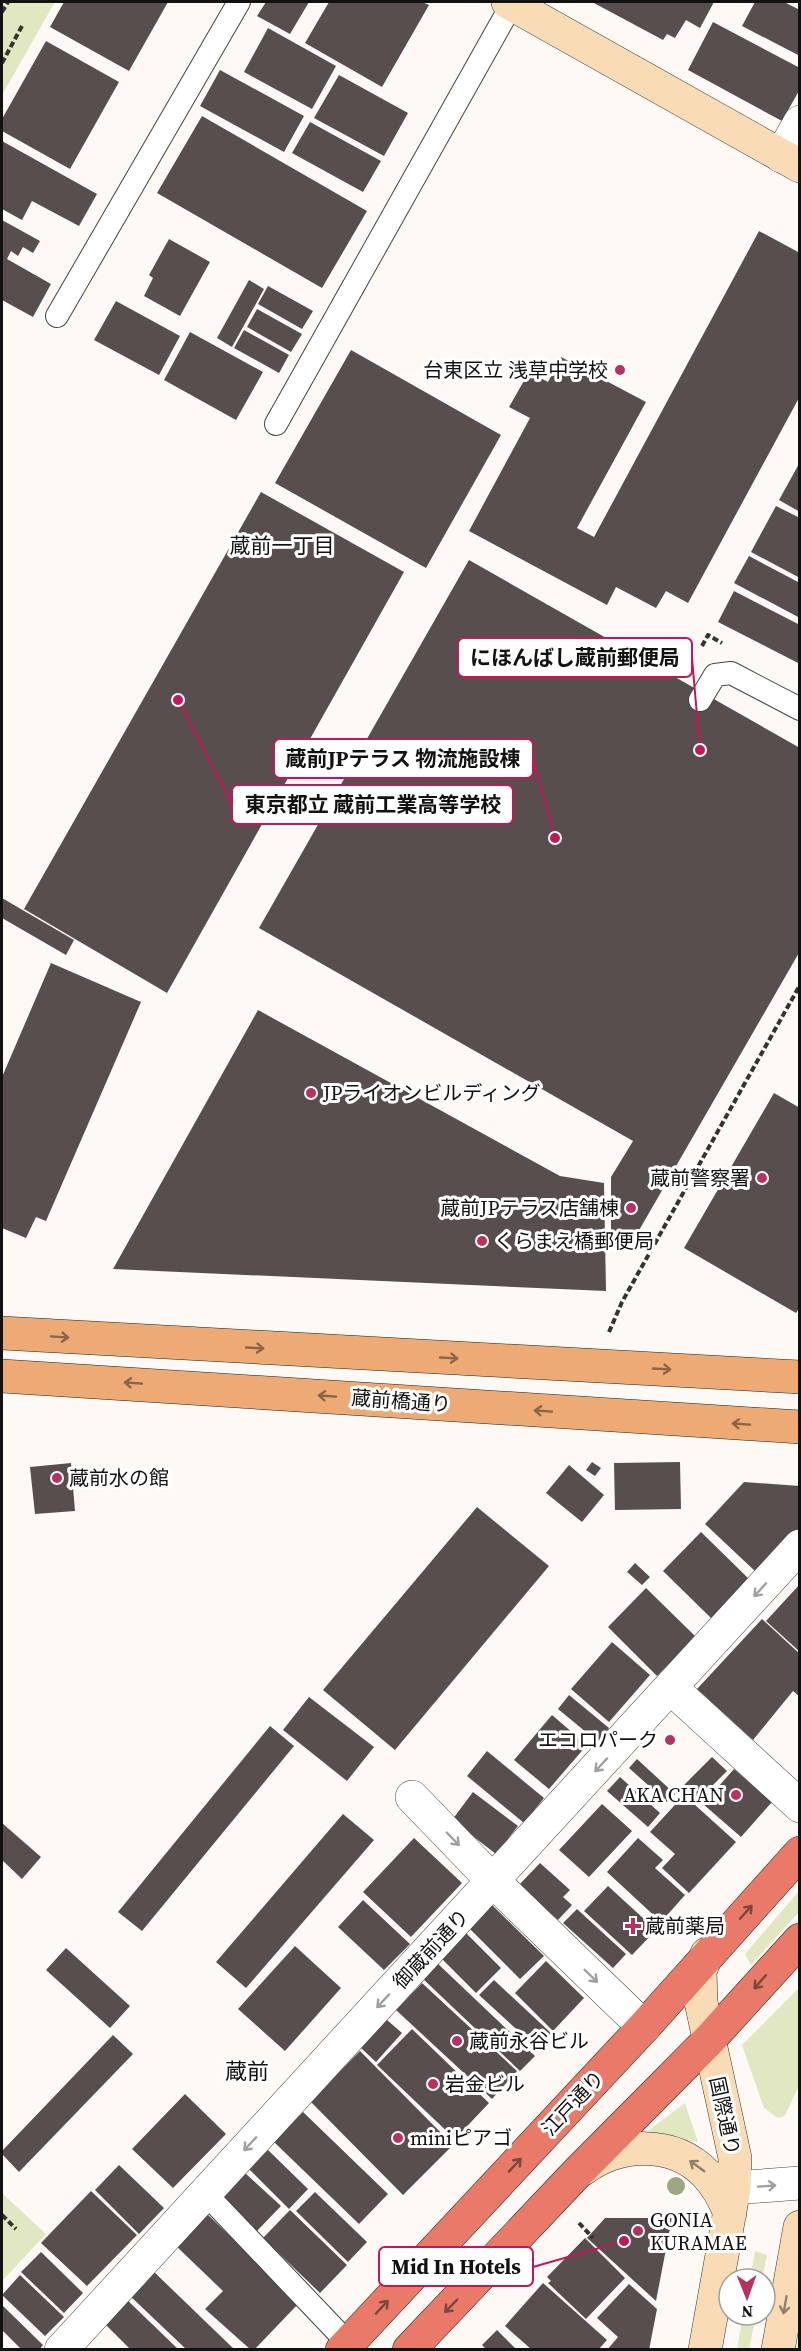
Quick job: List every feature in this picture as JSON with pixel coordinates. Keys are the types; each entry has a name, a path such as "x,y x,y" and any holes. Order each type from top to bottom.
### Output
{"highway":[{"name":"江戸通り","path":"345,2346 644,2027 800,1852"},
{"path":"409,2349 709,2040 800,1940"}],"main road":[{"path":"511,2 790,161"},
{"path":"2,1333 800,1377"},
{"name":"蔵前橋通り","path":"2,1376 800,1427"},
{"name":"国際通り","path":"705,2349 732,2200 735,2158 699,1987 700,1971 707,1954"},
{"path":"577,2174 596,2159 618,2150 642,2147 665,2150 687,2159 706,2173 721,2192 732,2200"},
{"path":"777,2349 800,2227"}],"street":[{"path":"790,161 800,122"},
{"name":"御蔵前通り","path":"61,2349 800,1546"},
{"path":"671,1688 800,1806"},
{"path":"412,1797 493,1881 644,2027"},
{"path":"732,2200 800,2183"}],"lane":[{"path":"57,316 239,2"},
{"path":"276,424 511,2"},
{"path":"700,700 715,675 731,673 800,709"},
{"path":"205,2193 345,2346"}],"path":[{"path":"2,12 8,2"},
{"path":"2,63 22,26"},
{"path":"606,1339 622,1302 800,985"},
{"path":"2,2215 16,2229"},
{"path":"578,2223 593,2238"}],"green space":[{"path":"2,2 55,2 2,95"},
{"path":"799,1891 799,1912 751,1965 745,1954"},
{"path":"799,1988 799,2085 785,2116 778,2118 764,2108 742,2045"},
{"path":"685,2103 698,2142 645,2133"},
{"path":"2,2193 46,2234 2,2281"},
{"path":"755,2251 767,2255 764,2267 752,2267"},
{"path":"741,2327 754,2327 749,2349 737,2349"}],"building":[{"path":"64,2 168,2 129,71 50,27"},
{"path":"266,2 309,2 290,34 257,16"},
{"path":"329,2 422,2 429,5 382,87 305,43"},
{"path":"592,2 714,2 700,28 686,20 675,38 667,34 663,40"},
{"path":"755,2 784,2 800,10 800,56 742,26"},
{"path":"713,22 800,68 800,89 782,121 688,70"},
{"path":"268,28 336,66 312,109 244,72"},
{"path":"46,41 119,82 70,169 2,131 2,119"},
{"path":"220,70 304,116 284,152 200,106"},
{"path":"339,75 408,113 384,156 314,118"},
{"path":"202,116 367,211 322,288 157,193"},
{"path":"310,122 381,161 363,192 292,153"},
{"path":"2,141 97,194 79,226 32,201 22,220 2,209"},
{"path":"2,220 40,241 33,253 23,247 18,256 11,251 7,259 51,284 33,317 2,300"},
{"path":"759,231 800,253 800,396 688,603 666,591 656,608 616,587 607,605 469,531 530,418 509,407 529,372 548,382 561,357 646,402 577,528 594,537"},
{"path":"169,239 210,262 180,316 144,296 153,278 149,275"},
{"path":"249,280 264,289 232,347 217,338"},
{"path":"268,286 313,311 302,329 258,304"},
{"path":"116,301 180,336 159,375 94,340"},
{"path":"257,309 302,334 291,352 247,327"},
{"path":"244,330 289,355 279,373 234,348"},
{"path":"190,332 263,372 236,420 164,380"},
{"path":"351,350 501,435 426,568 275,483"},
{"path":"800,462 800,512 779,500"},
{"path":"261,492 404,572 167,993 24,909"},
{"path":"776,506 800,518 800,578 751,552"},
{"path":"749,556 800,583 800,618 734,583"},
{"path":"469,560 800,748 800,951 630,1246 611,1240 611,1177 633,1141 259,928"},
{"path":"734,591 800,625 800,664 718,622"},
{"path":"2,898 74,940 66,955 2,918"},
{"path":"51,963 141,1002 46,1221 36,1217 26,1238 2,1228 2,1077"},
{"name":"JPライオンビルディング","path":"258,1010 560,1176 604,1183 606,1291 113,1269"},
{"name":"蔵前警察署","path":"774,1093 800,1108 800,1307 796,1313 684,1248"},
{"path":"592,1462 601,1468 595,1476 586,1470"},
{"path":"680,1462 681,1509 615,1510 614,1463"},
{"path":"71,1463 75,1511 35,1514 30,1467"},
{"path":"569,1465 604,1495 582,1522 546,1493"},
{"path":"744,1482 800,1486 800,1528 756,1572 705,1524"},
{"path":"477,1507 549,1566 395,1750 323,1690"},
{"path":"701,1532 749,1579 711,1618 663,1571"},
{"path":"635,1563 650,1577 642,1585 627,1572"},
{"path":"800,1584 800,1652 766,1621"},
{"path":"646,1588 696,1637 657,1676 608,1627"},
{"path":"762,1619 800,1654 800,1697 793,1691 753,1740 697,1689"},
{"path":"612,1642 650,1675 609,1722 571,1689"},
{"path":"569,1695 609,1728 598,1742 558,1709"},
{"path":"309,1697 374,1747 347,1781 283,1730"},
{"path":"552,1715 587,1745 549,1789 514,1760"},
{"path":"270,1726 294,1746 142,1931 118,1912"},
{"path":"487,1751 544,1798 524,1823 467,1776"},
{"path":"712,1757 727,1771 696,1802 681,1788"},
{"path":"637,1759 675,1794 667,1802 629,1768"},
{"path":"734,1769 772,1802 741,1837 703,1804"},
{"path":"620,1777 660,1813 648,1827 607,1791"},
{"path":"473,1792 518,1826 496,1854 452,1820"},
{"path":"684,1795 736,1842 689,1893 662,1868 675,1854 650,1832"},
{"path":"602,1804 632,1831 589,1877 559,1850"},
{"path":"343,1814 374,1840 246,1988 216,1962"},
{"path":"2,1823 41,1857 22,1879 2,1860"},
{"path":"414,1838 462,1883 411,1937 363,1892"},
{"path":"638,1838 663,1860 655,1868 685,1895 661,1922 607,1872"},
{"path":"540,1863 570,1890 563,1897 572,1905 558,1920 519,1885"},
{"path":"608,1886 656,1930 632,1955 584,1911"},
{"path":"363,1900 410,1944 384,1970 338,1927"},
{"path":"490,1903 544,1956 520,1979 467,1926"},
{"path":"577,1909 626,1954 613,1968 563,1923"},
{"path":"463,1930 501,1968 476,1993 438,1955"},
{"path":"295,1946 341,1988 285,2051 238,2009"},
{"path":"66,1948 130,2006 110,2028 46,1970"},
{"path":"546,1961 584,1998 553,2031 515,1993"},
{"path":"436,1962 535,2056 520,2071 421,1977"},
{"path":"494,1980 552,2034 538,2049 479,1995"},
{"name":"蔵前永谷ビル","path":"422,1983 517,2071 492,2099 396,2010"},
{"path":"387,2020 402,2033 376,2062 361,2048"},
{"name":"岩金ビル","path":"412,2029 489,2103 455,2139 377,2065"},
{"path":"113,2035 133,2054 19,2172 2,2154 2,2151"},
{"path":"360,2051 453,2145 403,2195 310,2101"},
{"path":"185,2094 226,2134 173,2188 132,2149"},
{"path":"303,2112 388,2194 359,2224 274,2142"},
{"path":"268,2150 308,2189 289,2209 249,2169"},
{"path":"119,2165 164,2208 139,2234 95,2190"},
{"path":"245,2173 281,2206 256,2232 220,2199"},
{"path":"91,2191 137,2235 87,2286 41,2243"},
{"path":"315,2192 367,2242 348,2262 296,2211"},
{"path":"290,2210 347,2265 320,2293 263,2238"},
{"path":"205,2212 299,2303 254,2350 251,2350 205,2309 223,2291 174,2244"},
{"path":"605,2218 672,2218 656,2301 587,2238"},
{"path":"585,2238 625,2278 586,2319 548,2283 551,2281 547,2277"},
{"path":"41,2252 83,2293 64,2313 21,2272"},
{"path":"152,2270 235,2350 187,2350 128,2294"},
{"path":"20,2275 64,2317 45,2336 2,2295"},
{"path":"543,2283 607,2340 598,2350 532,2350 505,2326"},
{"path":"629,2284 657,2309 649,2350 607,2350 618,2337 597,2318"},
{"path":"124,2297 179,2350 131,2350 101,2320"},
{"path":"2,2305 43,2345 39,2350 22,2350 2,2330"},
{"path":"497,2330 517,2350 487,2350 482,2345"}],"place":[{"name":"台東区立 浅草中学校","path":"620,370"},
{"name":"東京都立 蔵前工業高等学校","path":"178,700"},
{"name":"にほんばし蔵前郵便局","path":"700,750"},
{"name":"蔵前JPテラス 物流施設棟","path":"555,838"},
{"name":"JPライオンビルディング","path":"311,1093"},
{"name":"蔵前警察署","path":"762,1178"},
{"name":"蔵前JPテラス店舗棟","path":"631,1208"},
{"name":"くらまえ橋郵便局","path":"482,1241"},
{"name":"蔵前水の館","path":"57,1478"},
{"name":"エコロパーク","path":"670,1740"},
{"name":"AKA CHAN","path":"736,1795"},
{"name":"蔵前薬局","path":"633,1926"},
{"name":"蔵前永谷ビル","path":"457,2041"},
{"name":"岩金ビル","path":"433,2084"},
{"name":"miniピアゴ","path":"398,2138"},
{"name":"GONIA KURAMAE","path":"638,2231"},
{"name":"Mid In Hotels","path":"624,2241"}],"district":[{"name":"蔵前一丁目","path":"282,546"},
{"name":"蔵前","path":"247,2071"}]}
